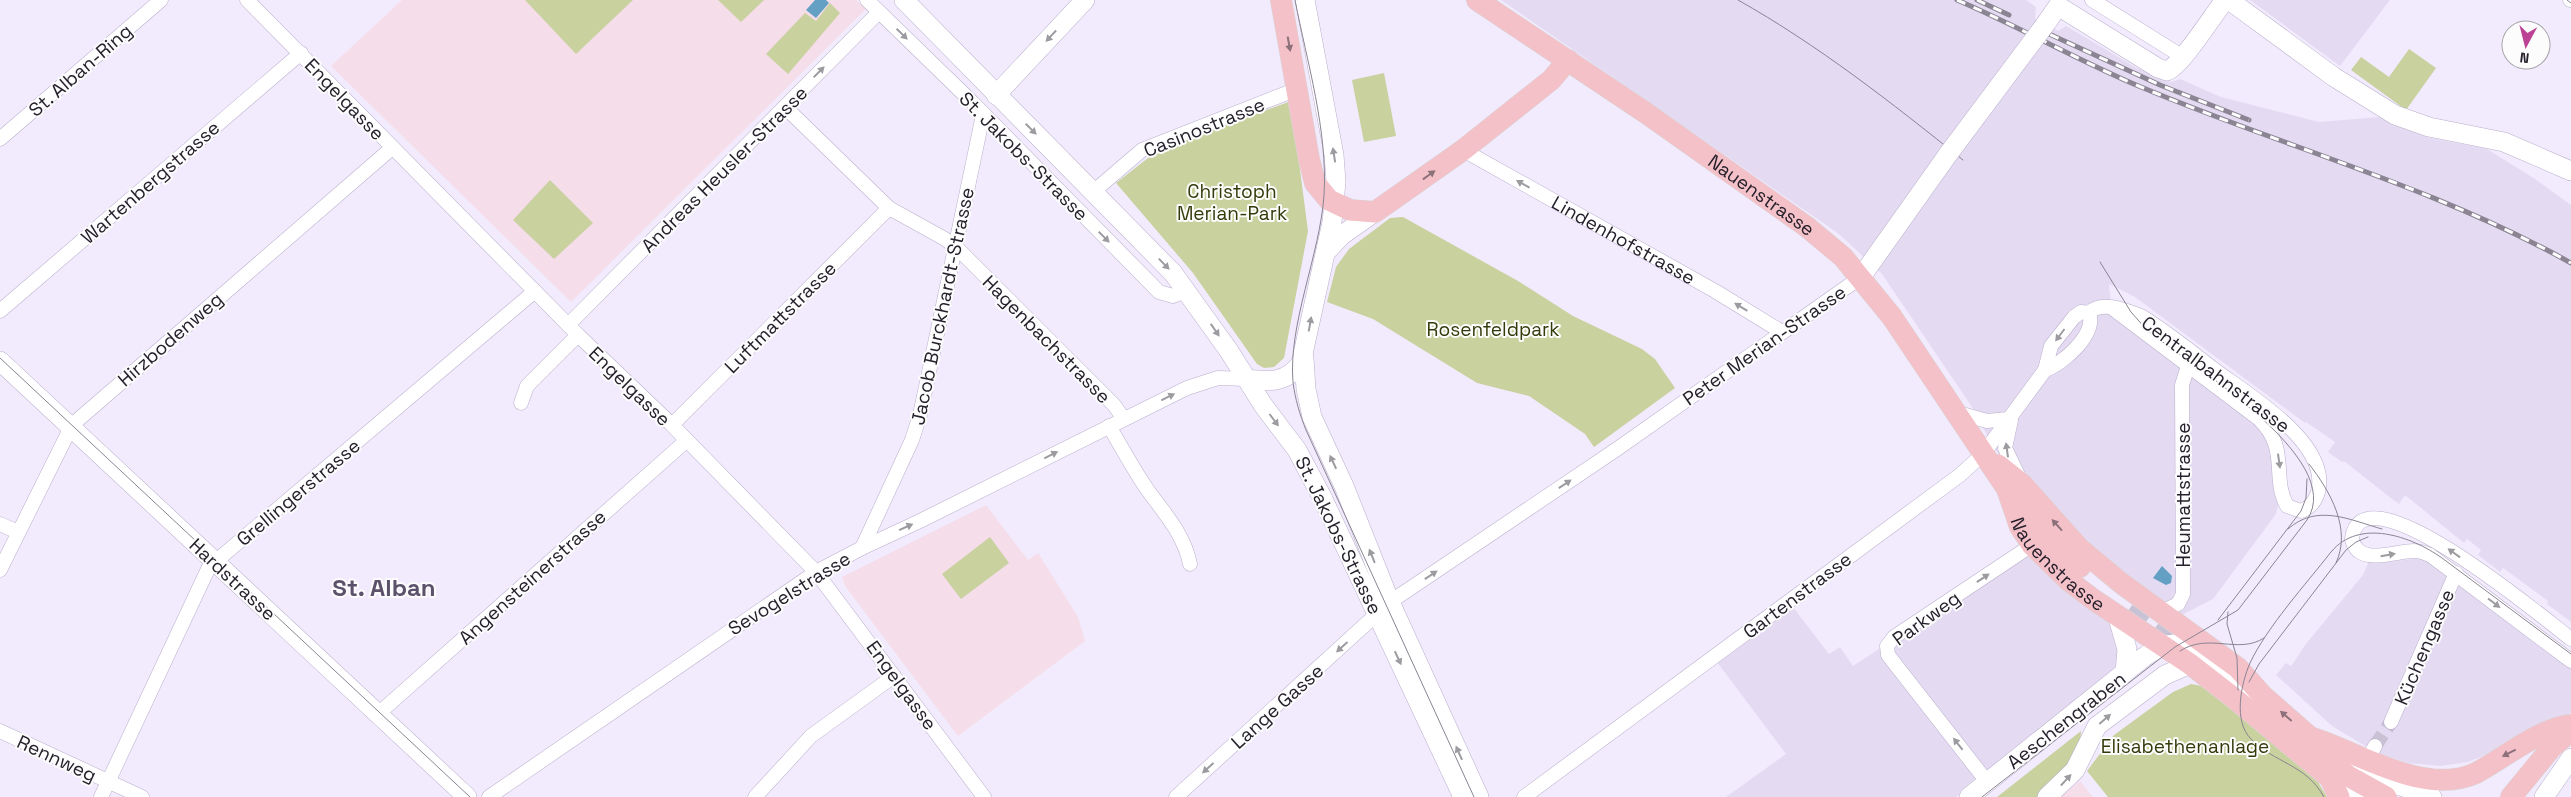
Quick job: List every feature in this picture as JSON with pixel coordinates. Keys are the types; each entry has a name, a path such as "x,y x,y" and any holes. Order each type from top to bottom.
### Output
{"main road":[{"name":"St. Jakobs-Strasse","path":"904,0 1166,265 1186,290 1263,405 1297,450 1384,608 1479,797"},
{"path":"996,95 1085,0"},
{"path":"1281,0 1313,177 1320,190 1334,203 1358,212 1375,212"},
{"name":"St. Jakobs-Strasse","path":"1305,0 1334,155 1334,203 1304,358 1306,389 1312,417 1344,486 1384,608 1463,797"},
{"name":"Nauenstrasse","path":"1477,0 1568,60 1807,227 1843,257 1861,276 1894,319 1983,454 2014,487 2079,548 2160,612"},
{"path":"2053,3 2162,70 2170,69 2183,57 2225,0"},
{"path":"2229,0 2334,77 2395,115 2429,127 2504,142 2571,171"},
{"name":"Peter Merian-Strasse","path":"1861,276 1945,158 2047,22 2053,3"},
{"path":"1325,253 1336,239 1463,150 1551,80 1568,60"},
{"path":"1247,379 1272,381 1283,379 1298,368 1304,358"},
{"name":"Hardstrasse","path":"0,361 467,797"},
{"path":"2014,487 2054,545 2124,613 2127,649 2125,674"},
{"name":"Nauenstrasse","path":"2014,487 2020,527 2032,545 2069,581 2124,613 2164,646"},
{"path":"2160,612 2238,668 2262,696 2334,755 2361,770 2432,797"},
{"path":"2164,646 2174,644 2188,648 2237,682 2262,696"},
{"path":"2164,646 2190,664 2330,778 2358,797"},
{"name":"Aeschengraben","path":"1969,797 2144,658 2164,646"},
{"name":"Aeschengraben","path":"2047,797 2075,770 2097,726 2165,674 2190,664"},
{"path":"2512,796 2552,730 2571,725"},
{"path":"2310,737 2371,754 2419,779 2434,781 2461,779 2571,731"},
{"path":"2310,737 2317,749 2348,776 2393,797"},
{"path":"2544,797 2571,758"},
{"path":"2330,778 2339,797"}],"street":[{"name":"St. Alban-Ring","path":"0,139 161,0"},
{"name":"Engelgasse","path":"247,0 573,330 672,425 816,572 984,797"},
{"name":"St. Jakobs-Strasse","path":"867,0 1159,292 1173,296 1186,290"},
{"path":"2092,0 2183,57"},
{"name":"Andreas Heusler-Strasse","path":"521,402 527,386 573,330 879,12"},
{"name":"Wartenbergstrasse","path":"0,311 301,53"},
{"name":"Casinostrasse","path":"1092,192 1142,150 1297,89"},
{"name":"Hagenbachstrasse","path":"786,108 889,208 945,239 957,248 1114,405 1124,419"},
{"name":"Jacob Burckhardt-Strasse","path":"862,548 912,440 920,415 957,248 983,115"},
{"name":"Hirzbodenweg","path":"0,570 70,427 392,148"},
{"name":"Lindenhofstrasse","path":"1463,150 1715,291 1782,332"},
{"name":"Luftmattstrasse","path":"672,425 889,208"},
{"name":"Peter Merian-Strasse","path":"1384,608 1617,449 1861,276"},
{"name":"Grellingerstrasse","path":"101,797 205,573 215,562 535,291"},
{"name":"Centralbahnstrasse","path":"2089,314 2094,308 2112,308 2140,316 2156,325 2276,415 2293,431 2308,450 2318,476 2317,494 2308,508 2297,511 2285,502 2276,448 2269,429 2112,308"},
{"name":"Gartenstrasse","path":"1524,797 1960,475 1983,454 2045,370 2052,346 2074,317 2081,312 2089,314 2091,320 2087,332 2070,355 2060,364 2045,370"},
{"name":"Heumattstrasse","path":"2160,612 2178,604 2183,594 2182,385 2188,366"},
{"name":"Sevogelstrasse","path":"489,797 816,572 1109,426 1205,381 1218,378 1247,379"},
{"path":"1954,412 1987,421 2010,416 2005,448 2014,487"},
{"path":"1109,426 1140,478 1174,524 1187,547 1190,564"},
{"name":"Angensteinerstrasse","path":"378,714 686,441"},
{"path":"2571,639 2428,535 2396,522 2378,518 2363,520 2355,528 2353,543 2366,554 2379,556 2418,551 2438,560 2571,661"},
{"path":"0,524 18,532"},
{"name":"Parkweg","path":"1988,782 1888,655 1887,646 1894,637 2032,545"},
{"name":"Küchengasse","path":"2391,722 2456,573"},
{"name":"Lange Gasse","path":"1176,797 1384,608"},
{"path":"755,797 811,736 894,676"},
{"name":"Rennweg","path":"0,731 142,797"}],"shaded area":[{"path":"402,0 856,0 866,9 571,302 331,66"},
{"path":"1501,0 2026,0 2036,7 2035,18 2058,31 2066,26 2137,68 2171,82 2180,79 2221,97 2319,122 2379,117 2430,138 2487,149 2535,179 2571,205 2571,622 2547,604 2548,601 2503,568 2500,572 2478,555 2481,550 2467,539 2464,543 2405,495 2399,504 2392,499 2344,461 2342,462 2328,452 2335,442 2305,423 2135,297 2109,284 2112,315 2268,434 2280,497 2276,514 2213,599 2174,619 2113,574 2026,486 1993,447 1974,410 1882,274 1839,234"},
{"path":"2250,0 2390,0 2340,66"},
{"path":"986,505 1028,560 1038,553 1078,617 1085,641 958,736 845,586 842,577"},
{"path":"2029,552 2112,625 2121,662 2106,681 1956,797 1726,797 1786,754 1717,662 1793,607 1829,654 1840,647 1853,666"},
{"path":"2427,558 2571,664 2571,713 2529,737 2468,762 2440,766 2408,763 2377,753 2332,726 2276,675 2286,663 2291,666 2305,645 2363,575 2369,561 2380,563"},
{"path":"2080,781 2093,797 2060,797"}],"green space":[{"path":"525,0 633,0 576,54"},
{"path":"718,0 764,0 741,22"},
{"path":"830,3 840,13 788,74 766,54 805,13 816,21"},
{"path":"2409,49 2436,68 2406,110 2351,70 2361,57 2389,77"},
{"path":"1384,73 1396,136 1364,142 1352,80"},
{"name":"Christoph Merian-Park","path":"1291,101 1308,231 1284,358 1274,367 1264,368 1257,364 1193,273 1116,183 1157,151"},
{"path":"550,180 593,223 554,259 513,220"},
{"name":"Rosenfeldpark","path":"1403,217 1518,281 1573,316 1642,349 1655,359 1675,388 1594,447 1585,434 1529,396 1477,383 1373,319 1327,302 1336,267 1349,249 1390,218"},
{"path":"990,537 1009,563 961,599 942,574"},
{"name":"Elisabethenanlage","path":"2191,684 2202,686 2214,692 2318,782 2327,797 2108,797 2087,771 2114,735 2173,692"},
{"path":"2081,731 2080,745 2067,773 2038,797 1997,797"}],"water":[{"path":"815,0 826,0 829,3 816,18 806,10"},
{"path":"2162,566 2172,576 2171,583 2166,585 2153,578"}],"tunnel":[{"path":"2130,608 2186,651"},
{"path":"2375,746 2391,722"}],"tram line":[{"path":"1295,0 1316,97 1323,146 1324,171 1324,195 1317,241 1295,337 1293,382 1296,401 1306,430 1474,797"},
{"path":"1738,0 1826,55 1882,96 1963,160"},
{"path":"2567,0 2571,3"},
{"path":"1982,797 2175,647 2238,610 2307,520 2313,495 2305,469 2285,441 2257,414 2225,388 2146,329 2131,312 2100,262"},
{"path":"0,358 470,797"},
{"path":"2309,464 2331,498 2340,524 2340,550 2336,563"},
{"path":"2218,620 2301,511 2306,498 2307,479"},
{"path":"2288,529 2299,521 2322,515 2346,518 2382,529"},
{"path":"2324,797 2308,777 2270,754 2251,739 2245,731 2242,722 2240,702 2250,663 2266,635 2331,552 2343,542 2356,536 2370,533 2401,537 2416,543 2442,558 2571,654"},
{"path":"2249,682 2259,664 2346,550 2356,542 2368,537"},
{"path":"2228,612 2227,624 2237,658 2238,690"},
{"path":"2180,651 2202,643 2244,645 2264,638"}],"railway":[{"path":"1957,0 2141,87 2467,212 2571,263"},
{"path":"1977,0 2009,15"},
{"path":"2034,27 2160,85 2249,120"}],"district":[{"name":"St. Alban","path":"384,588"}]}
